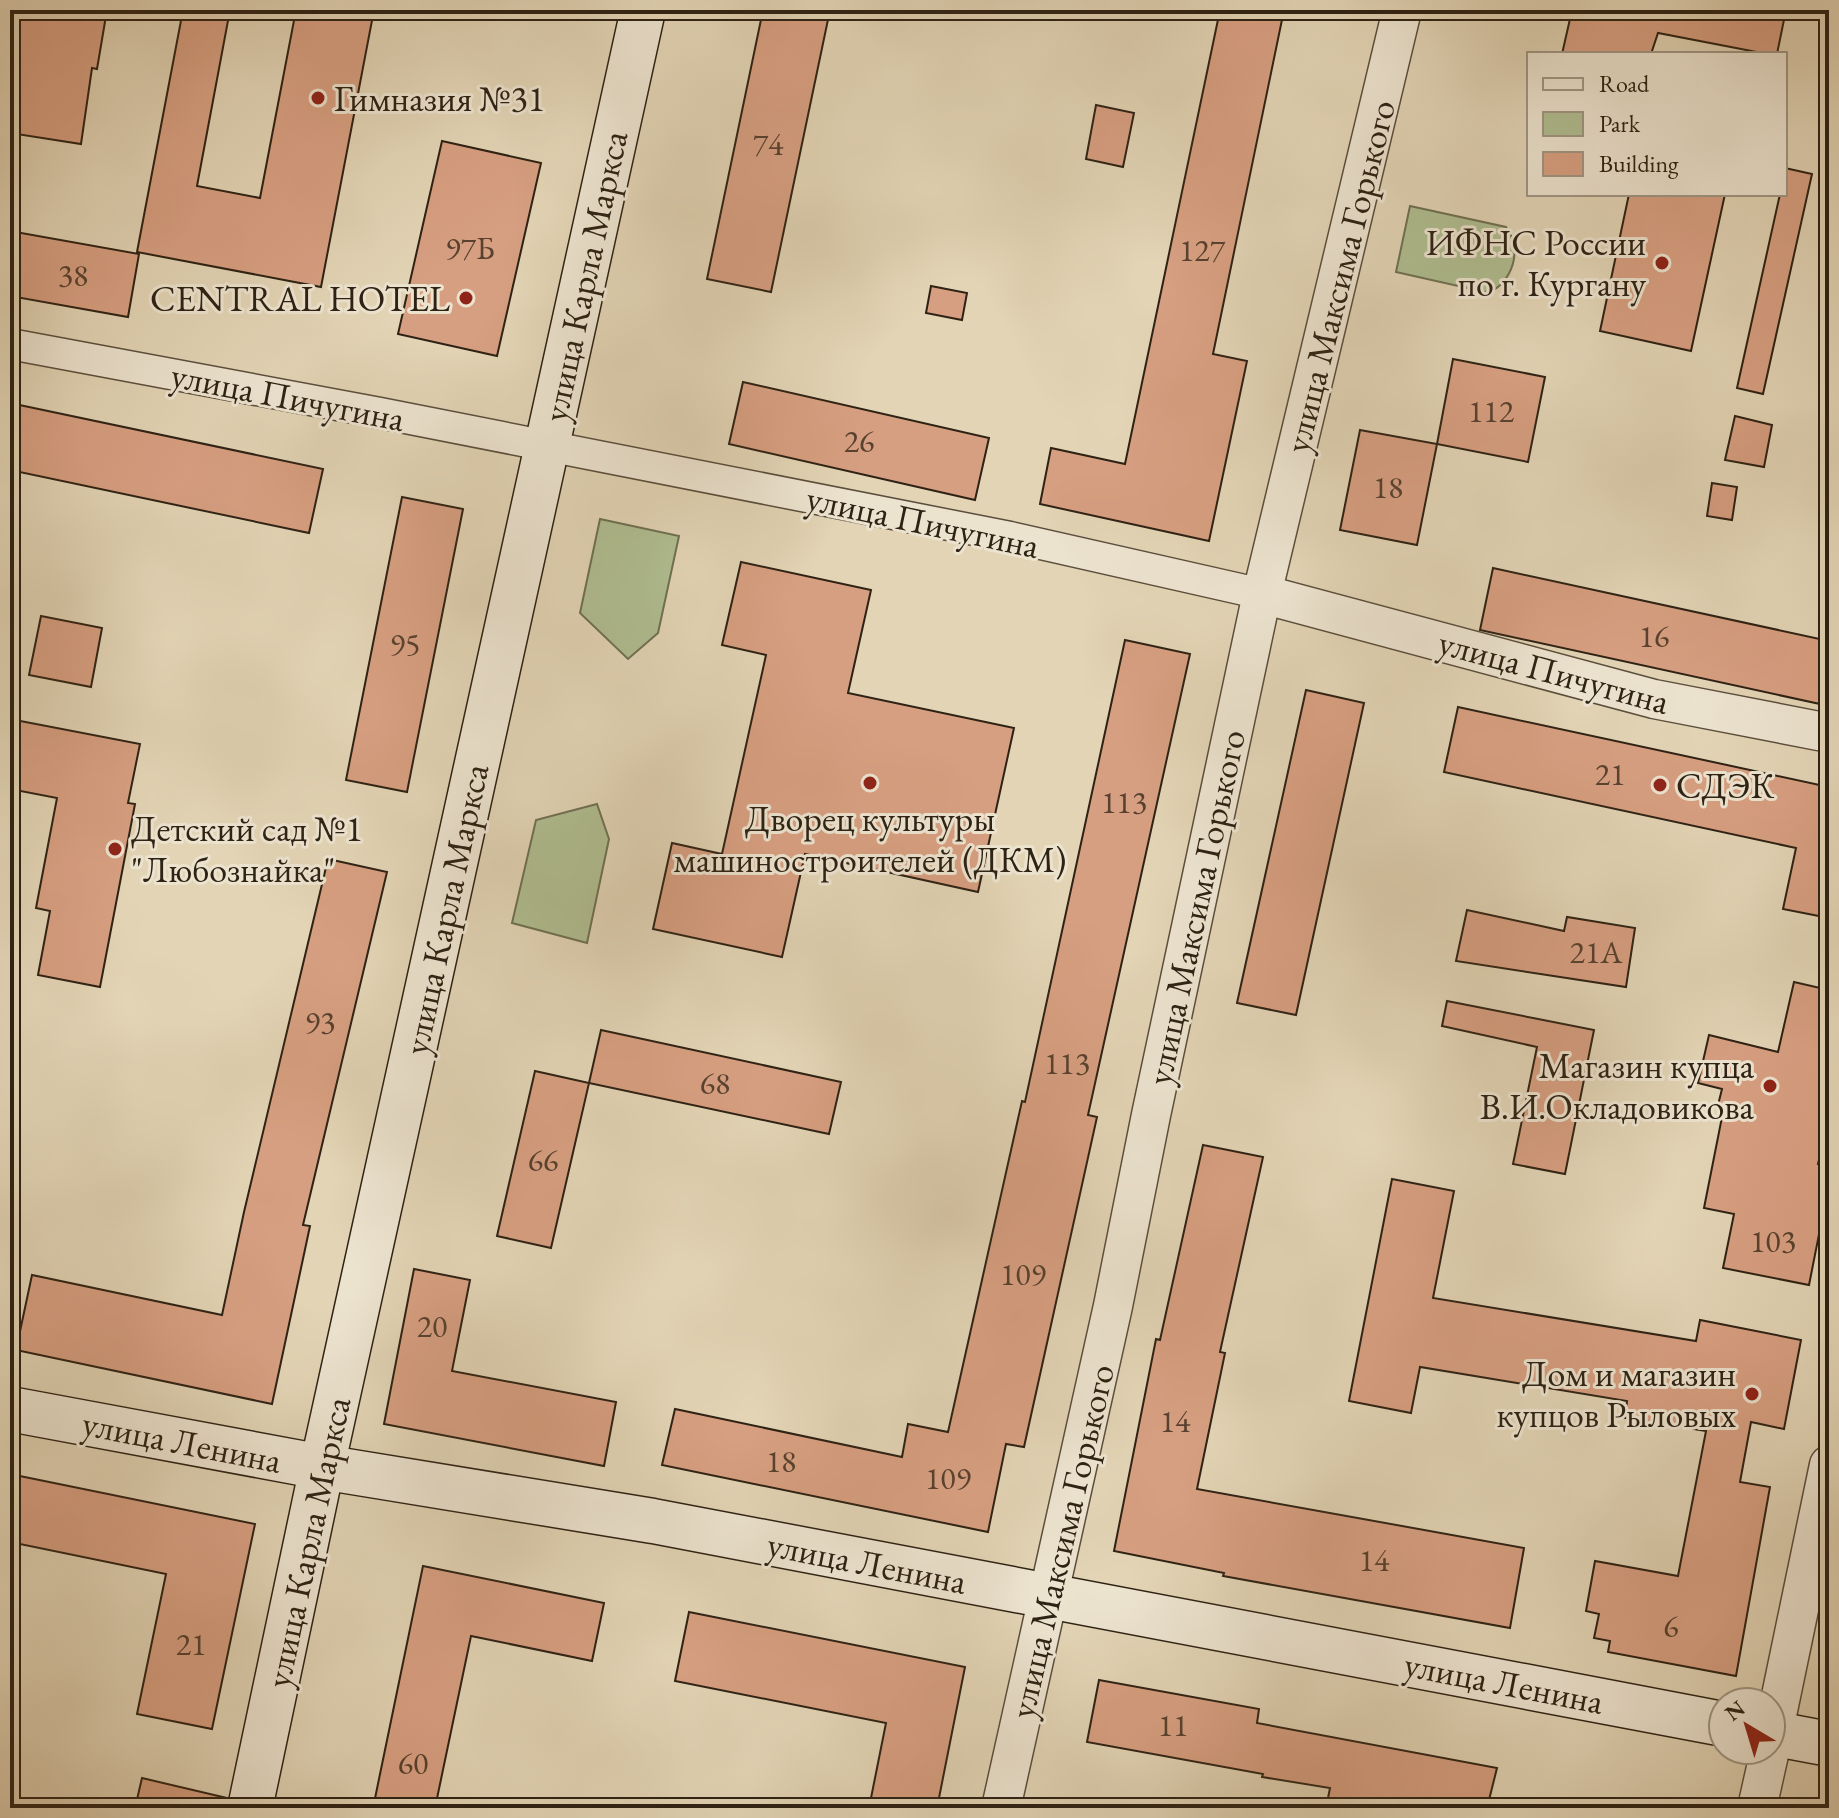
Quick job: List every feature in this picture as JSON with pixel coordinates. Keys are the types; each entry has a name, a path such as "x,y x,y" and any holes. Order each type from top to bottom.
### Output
{"main road":[{"name":"улица Карла Маркса","path":"250,1808 322,1467 643,10"},
{"name":"улица Ленина","path":"10,1409 322,1467 653,1521 1707,1721"},
{"path":"1787,1741 1829,1744"}],"street":[{"name":"улица Максима Горького","path":"1001,1808 1113,1306 1262,594 1402,10"},
{"name":"улица Пичугина","path":"10,344 547,445 1010,537 1262,594 1654,699 1829,733"},
{"path":"1782,1686 1829,1465"},
{"path":"1757,1808 1766,1766"}],"green space":[{"path":"1410,206 1506,227 1514,245 1514,255 1513,264 1504,280 1489,293 1396,272"},
{"path":"600,519 679,536 658,633 628,659 580,613"},
{"path":"597,804 609,839 587,943 512,923 536,820"}],"building":[{"path":"10,10 107,10 97,69 92,68 81,144 10,133"},
{"name":"Гимназия №31","path":"183,10 230,10 197,186 260,198 296,10 374,10 321,287 137,252"},
{"path":"763,10 830,10 771,292 707,279"},
{"path":"1220,10 1284,10 1213,354 1247,361 1209,541 1040,504 1051,448 1125,464"},
{"path":"1572,10 1786,10 1777,52 1757,52 1658,33 1652,52 1562,52"},
{"path":"1096,105 1134,113 1123,167 1086,159"},
{"path":"442,141 541,163 497,356 398,334"},
{"path":"1787,168 1812,174 1763,394 1737,388 1780,196 1787,196"},
{"name":"ИФНС России по г. Кургану","path":"1629,196 1725,196 1691,351 1600,331"},
{"path":"10,231 139,254 128,317 10,296"},
{"path":"931,286 967,293 962,320 926,313"},
{"path":"1453,359 1545,377 1528,462 1437,444"},
{"path":"743,382 989,438 975,500 729,444"},
{"path":"10,403 323,469 309,533 10,470"},
{"path":"1735,416 1772,425 1764,467 1725,460"},
{"path":"1360,430 1437,444 1417,545 1340,530"},
{"path":"1712,483 1737,487 1732,520 1707,516"},
{"path":"402,497 463,509 407,792 346,780"},
{"name":"Дворец культуры машиностроителей (ДКМ)","path":"741,562 871,590 848,693 1014,728 978,892 805,854 782,957 653,929 672,843 722,854 766,655 722,645"},
{"path":"1493,568 1829,641 1829,661 1820,704 1480,630"},
{"path":"41,616 102,628 91,687 29,675"},
{"path":"1125,640 1190,654 1088,1115 1097,1117 1024,1447 1006,1444 988,1532 662,1465 675,1409 902,1457 908,1424 948,1432 1022,1101 1025,1102"},
{"path":"1306,690 1364,703 1296,1015 1237,1003"},
{"path":"1458,707 1829,787 1829,918 1783,909 1796,848 1444,772"},
{"path":"10,719 140,744 128,803 135,804 100,987 38,975 50,911 36,908 57,798 10,789"},
{"path":"328,859 387,872 303,1225 310,1226 272,1404 16,1350 32,1275 222,1315"},
{"path":"1467,910 1564,931 1567,917 1635,928 1626,987 1456,961"},
{"path":"1794,982 1829,990 1829,1119 1818,1164 1829,1166 1829,1184 1809,1285 1723,1268 1734,1214 1704,1208 1724,1107 1718,1105 1722,1089 1698,1083 1709,1035 1778,1052"},
{"path":"1447,1001 1594,1030 1565,1174 1513,1164 1537,1047 1442,1026"},
{"path":"601,1030 841,1082 829,1134 589,1083"},
{"path":"535,1071 589,1083 551,1248 497,1236"},
{"path":"1203,1145 1263,1157 1220,1352 1225,1353 1197,1489 1524,1548 1510,1628 1223,1576 1224,1573 1114,1551 1156,1339 1160,1340"},
{"path":"1392,1179 1454,1191 1433,1298 1696,1341 1700,1320 1801,1340 1784,1429 1751,1422 1740,1482 1770,1487 1736,1676 1608,1652 1610,1641 1594,1638 1599,1614 1586,1611 1595,1561 1678,1576 1706,1431 1625,1418 1627,1401 1420,1367 1411,1413 1349,1401"},
{"path":"414,1269 470,1280 452,1371 616,1402 604,1466 384,1424"},
{"path":"10,1474 255,1524 212,1729 137,1714 166,1574 10,1542"},
{"path":"423,1566 604,1603 592,1661 471,1636 435,1808 373,1808"},
{"path":"689,1612 965,1667 937,1808 869,1808 886,1723 675,1681"},
{"path":"1099,1680 1259,1709 1257,1723 1497,1768 1487,1808 1326,1808 1330,1788 1087,1742"},
{"path":"142,1778 227,1798 226,1808 135,1808"}],"place":[{"name":"Гимназия №31","path":"318,98"},
{"name":"ИФНС России по г. Кургану","path":"1662,263"},
{"name":"СENTRAL HOTEL","path":"466,298"},
{"name":"Дворец культуры машиностроителей (ДКМ)","path":"870,783"},
{"name":"СДЭК","path":"1660,785"},
{"name":"Детский cад №1 \"Любознайка\"","path":"115,849"},
{"name":"Магазин купца В.И.Окладовикова","path":"1770,1086"},
{"name":"Дом и магазин купцов Рыловых","path":"1752,1394"}]}
